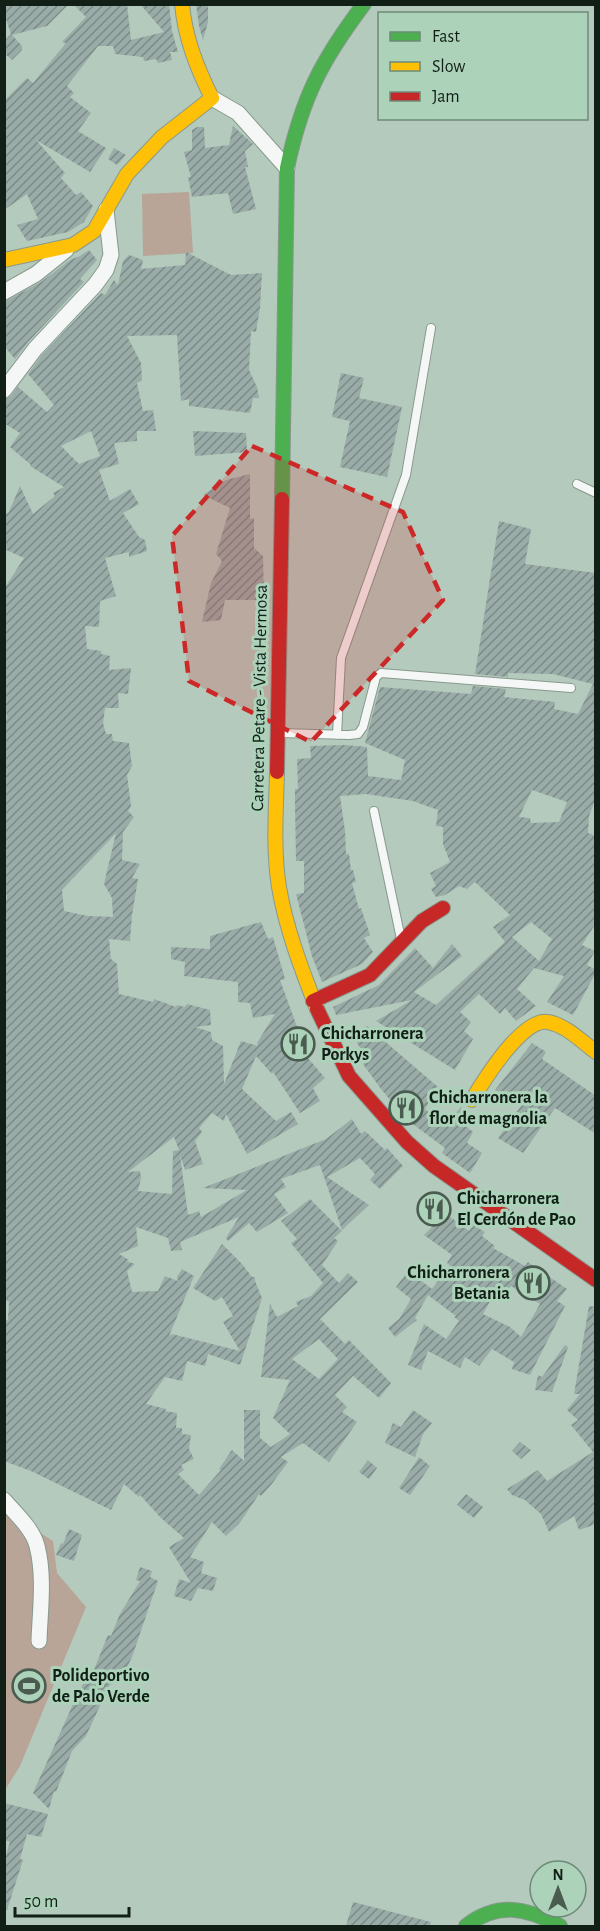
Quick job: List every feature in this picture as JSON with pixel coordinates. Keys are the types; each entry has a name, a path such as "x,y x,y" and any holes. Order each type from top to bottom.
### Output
{"main road":[{"path":"4,260 73,245 94,231 127,174 162,137 212,98 197,68 183,20 182,4"},
{"name":"Carretera Petare - Vista Hermosa","path":"364,4 335,45 307,96 287,168 278,630 279,732 276,834 279,887 296,952 313,1001 334,1049 349,1076 408,1142 447,1176 596,1280"},
{"path":"313,1001 370,975 422,921 443,908"},
{"path":"472,1100 482,1083 534,1024 547,1022 562,1029 596,1052"},
{"path":"466,1926 494,1910 507,1909 525,1910 560,1926"}],"street":[{"path":"212,98 238,113 287,168"},
{"path":"4,390 35,349 95,285 106,270 111,255 106,210"},
{"path":"4,292 36,274 73,245"},
{"path":"4,1500 37,1544 42,1582 39,1641"}],"lane":[{"path":"337,735 341,658 406,474 431,327"},
{"path":"578,484 596,493"},
{"path":"279,732 358,734 363,727 376,677 381,673 571,688"},
{"path":"374,811 402,941"}],"highlighted area":[{"path":"252,446 403,512 443,600 311,742 189,681 172,536"}],"shaded area":[{"path":"189,192 193,253 143,256 142,194"},
{"name":"Polideportivo de Palo Verde","path":"5,1510 53,1541 57,1573 86,1607 20,1766 5,1790"}],"building":[{"path":"4,4 69,4 47,26 12,35 22,46 22,50 12,60 4,53 4,41 11,34 4,13"},
{"path":"73,4 127,4 131,40 164,32 140,4 169,4 172,31 178,52 170,52 172,60 158,63 156,59 144,61 143,57 115,54 113,46 98,46 67,86 74,93 70,97 91,113 78,131 106,148 90,172 36,140 65,173 61,178 76,195 81,192 93,206 84,222 68,232 27,241 17,225 38,219 27,194 4,210 4,101 27,78 33,83 66,43 62,42 86,17"},
{"path":"196,4 208,4 208,22 203,40 199,26"},
{"path":"233,126 253,144 245,151 248,167 245,167 256,209 233,214 228,193 192,197 188,177 191,177 184,152 192,150 192,130 197,127 204,127 205,148 229,145"},
{"path":"114,148 126,155 117,165 108,159"},
{"path":"89,250 97,260 80,279 84,282 15,359 4,346 4,302 41,282 70,260"},
{"path":"186,252 231,275 262,273 256,332 251,331 249,370 257,387 259,398 253,398 250,413 189,406 189,399 181,401 177,335 127,336 141,363 142,380 137,383 143,411 153,410 156,431 137,431 137,441 114,443 119,464 99,470 110,501 130,489 139,504 123,513 139,537 145,540 147,551 129,557 129,552 105,558 116,596 100,601 99,627 85,626 87,649 101,651 101,654 110,656 109,670 131,668 128,694 118,693 119,708 105,708 103,723 106,734 112,734 113,741 129,743 132,766 127,775 131,806 128,811 134,817 123,832 122,860 140,864 132,878 138,879 130,941 109,939 111,959 117,964 119,994 153,1002 154,999 176,1007 177,1005 185,1007 187,1004 210,1010 211,1025 195,1027 211,1032 212,1040 223,1046 224,1084 241,1041 258,1046 257,1043 275,1014 253,1018 250,1003 238,1002 238,982 184,976 185,962 171,959 171,947 210,949 210,936 261,922 268,939 273,937 285,979 280,980 300,1035 309,1030 315,1042 301,1050 325,1078 313,1088 320,1101 300,1113 273,1072 272,1074 256,1056 242,1089 276,1121 291,1112 298,1124 247,1154 226,1114 224,1121 212,1113 199,1128 202,1132 195,1141 203,1164 185,1170 180,1155 188,1215 199,1211 201,1217 247,1190 203,1188 326,1139 352,1119 361,1134 365,1131 385,1150 387,1148 403,1166 380,1189 370,1180 375,1174 360,1158 327,1177 369,1205 342,1230 320,1165 281,1179 286,1187 274,1194 288,1213 257,1232 249,1223 228,1241 226,1238 239,1217 180,1242 182,1250 171,1251 168,1238 136,1227 138,1246 119,1254 129,1260 126,1261 135,1264 127,1271 132,1292 158,1291 165,1276 178,1281 177,1277 182,1269 194,1276 169,1336 172,1334 240,1351 223,1322 233,1316 222,1297 215,1301 193,1288 222,1244 252,1277 255,1277 262,1298 240,1365 208,1354 205,1366 187,1361 182,1381 165,1377 146,1404 177,1413 176,1428 182,1428 182,1434 191,1435 189,1449 194,1459 181,1465 184,1470 178,1474 199,1495 221,1470 219,1469 232,1450 244,1461 244,1410 260,1410 260,1438 271,1447 290,1434 273,1418 290,1380 261,1377 270,1304 277,1317 298,1306 296,1302 311,1296 323,1283 291,1243 297,1239 281,1221 310,1199 342,1231 334,1238 338,1241 322,1265 339,1283 348,1273 358,1282 320,1319 345,1344 349,1340 391,1383 379,1398 353,1376 335,1395 347,1407 342,1412 357,1422 329,1462 303,1443 281,1457 288,1462 271,1485 261,1496 259,1494 239,1524 226,1536 212,1522 190,1557 204,1562 201,1573 217,1578 213,1591 198,1588 191,1601 174,1596 179,1579 191,1583 169,1547 184,1538 140,1495 139,1497 124,1484 111,1510 31,1471 4,1461 4,1321 8,1320 9,1302 4,1300 4,899 7,899 4,878 4,719 7,719 4,697 4,589 24,558 4,549 4,516 9,512 20,486 33,514 55,496 53,493 64,487 30,466 10,447 20,433 4,423 4,400 11,396 18,387 47,412 54,405 28,374 42,355 101,293 105,295 114,280 118,285 123,261 129,255 143,260 141,269 185,265","holes":["91,431 100,456 79,464 61,446","116,833 104,884 112,898 113,917 88,916 64,911 62,890","174,1137 179,1150 173,1151 172,1194 138,1191 140,1171 128,1172","319,1339 338,1359 319,1379 292,1359"]},
{"path":"341,373 364,378 359,398 402,407 387,477 340,467 350,421 332,417"},
{"path":"193,431 246,433 247,452 195,456"},
{"path":"250,474 250,519 254,518 254,548 263,556 264,600 225,600 221,620 202,622 211,583 222,561 216,554 230,508 203,495 226,480"},
{"path":"499,521 531,529 525,564 596,573 596,798 589,816 588,833 596,836 596,923 582,945 595,951 587,965 596,972 573,1015 547,1002 564,976 534,968 517,989 536,1006 516,1021 505,1008 500,1014 479,994 460,1012 471,1022 464,1031 473,1039 455,1070 376,1021 412,1000 336,1015 333,1007 379,985 415,948 433,968 452,944 462,956 414,992 436,1005 505,942 493,927 510,915 475,882 467,889 459,886 445,895 436,897 431,889 436,886 430,873 450,862 443,844 443,827 436,826 438,810 413,801 366,794 340,796 346,854 349,854 351,870 353,870 356,882 352,883 359,909 361,908 370,935 364,938 373,952 362,964 322,982 312,956 296,894 304,893 304,861 296,861 295,789 298,789 297,759 311,758 310,746 367,747 368,776 401,780 405,760 365,743 380,687 471,694 473,686 506,689 504,697 555,702 554,709 578,714 593,684 553,674 508,673 508,677 475,674","holes":["532,790 567,802 559,822 531,823 530,818 519,817","531,922 552,939 539,961 512,937"]},
{"path":"367,1026 438,1087 425,1109 444,1126 461,1107 469,1113 462,1123 473,1132 467,1143 482,1153 470,1173 442,1153 445,1148 406,1119 363,1064 368,1060 352,1035"},
{"path":"532,1043 546,1052 542,1059 596,1096 596,1134 555,1108 523,1153 498,1138 521,1106 495,1090"},
{"path":"439,1196 448,1206 442,1211 469,1231 473,1225 485,1232 482,1236 495,1246 493,1248 525,1266 528,1262 567,1289 557,1301 565,1306 530,1375 512,1369 514,1362 492,1349 479,1366 465,1357 460,1368 428,1351 421,1370 408,1365 424,1324 446,1339 459,1321 454,1317 456,1316 428,1295 415,1318 417,1320 395,1337 388,1328 399,1319 411,1299 396,1287 408,1271 432,1289 450,1265 447,1263 452,1255 424,1235 432,1227 419,1213","holes":["499,1285 509,1289 511,1286 540,1304 521,1337 510,1327 483,1314"]},
{"path":"589,1306 596,1307 596,1524 579,1530 574,1516 549,1532 541,1514 525,1500 512,1495 507,1489 538,1470 547,1481 593,1452 571,1425 578,1420 567,1410 580,1394 574,1394"},
{"path":"565,1345 568,1347 552,1392 535,1390 538,1375 542,1377"},
{"path":"413,1410 432,1423 423,1434 415,1457 385,1443 393,1423 401,1427"},
{"path":"520,1442 531,1450 521,1459 512,1451"},
{"path":"419,1457 430,1466 410,1495 399,1488"},
{"path":"368,1460 377,1468 369,1479 359,1472"},
{"path":"466,1494 483,1507 474,1518 457,1505"},
{"path":"69,1529 82,1535 74,1561 56,1555"},
{"path":"140,1567 152,1571 150,1577 158,1581 132,1657 125,1671 120,1669 112,1685 110,1684 86,1736 72,1751 56,1792 54,1791 49,1809 33,1793 87,1676 91,1677 108,1635 111,1636 120,1614 140,1581 136,1580"},
{"path":"4,1803 48,1814 41,1837 27,1834 20,1859 23,1860 7,1910 4,1909 4,1861 10,1842 4,1840"},
{"path":"353,1902 431,1922 430,1926 346,1926"}],"traffic: fast":[{"path":"282,499 287,168 299,121 315,81 336,44 364,4"},
{"path":"466,1926 478,1918 501,1910 524,1911 560,1926"}],"traffic: slow":[{"path":"4,260 73,245 94,231 127,174 162,137 212,98 192,52 182,4"},
{"path":"277,772 275,844 279,887 290,934 317,1009"},
{"path":"472,1100 516,1039 538,1023 555,1024 574,1034 596,1052"}],"traffic: jam":[{"path":"277,772 282,499"},
{"path":"313,1001 370,975 422,921 443,908"},
{"path":"317,1009 349,1076 407,1142 434,1166 596,1280"}],"place":[{"name":"Chicharronera Porkys","path":"298,1044"},
{"name":"Chicharronera la flor de magnolia","path":"406,1108"},
{"name":"Chicharronera El Cerdón de Pao","path":"434,1209"},
{"name":"Chicharronera Betania","path":"533,1283"},
{"name":"Polideportivo de Palo Verde","path":"29,1686"}]}
